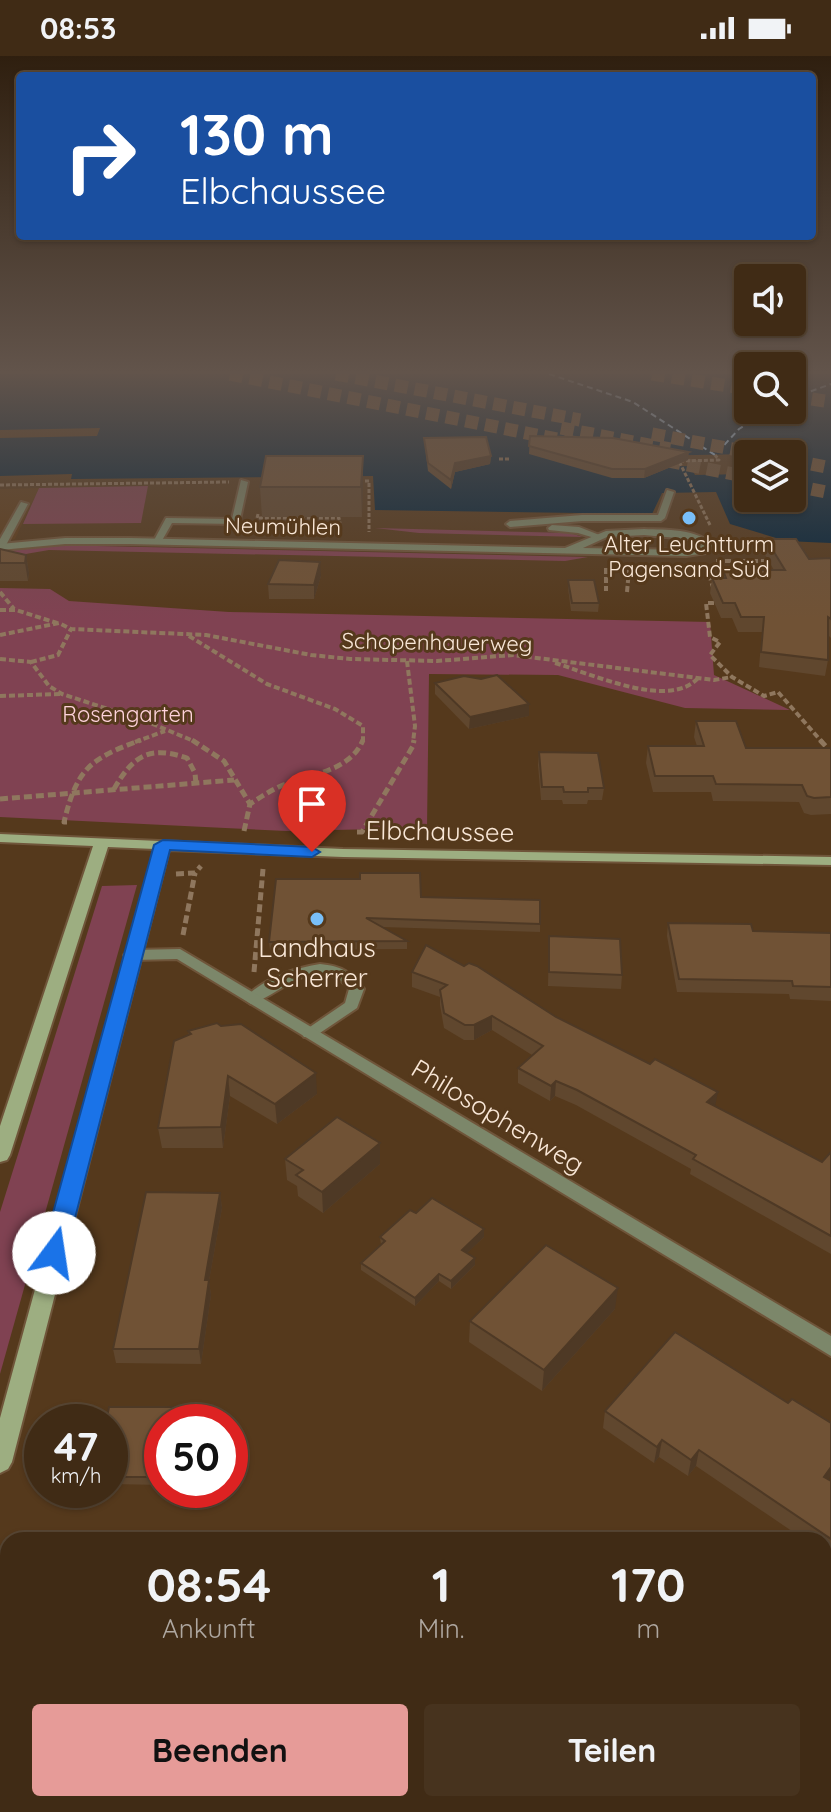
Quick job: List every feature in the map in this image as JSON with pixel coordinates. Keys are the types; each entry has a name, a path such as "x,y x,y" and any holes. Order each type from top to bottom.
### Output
{"main road":[{"name":"Elbchaussee","path":"0,838 437,855 831,861"},
{"path":"0,1155 102,842"},
{"path":"0,1462 163,845"}],"street":[{"name":"Neumühlen","path":"0,547 64,540 566,551 691,553 702,551 708,545 701,538 686,534 613,533 598,536 566,551"},
{"name":"Philosophenweg","path":"180,954 831,1347"},
{"path":"132,955 180,954"}],"lane":[{"path":"157,542 169,520 236,522 244,482"},
{"path":"598,536 572,529 510,524 582,518 661,518 670,492"},
{"path":"0,547 24,504"},
{"path":"251,999 277,980 300,971 338,972 352,981 357,989 352,1005 309,1033"}],"path":[{"path":"711,523 679,461 719,460 716,456"},
{"path":"499,459 510,459"},
{"path":"354,481 369,481 369,520"},
{"path":"0,485 244,482"},
{"path":"260,505 257,518 339,518 340,523"},
{"path":"705,561 717,595"},
{"path":"738,561 784,561"},
{"path":"627,592 629,570"},
{"path":"606,591 607,575"},
{"path":"0,592 16,610"},
{"path":"714,603 706,603 710,637 720,642 710,655 732,677 764,696 778,692 831,752"},
{"path":"0,610 16,610"},
{"name":"Schopenhauerweg","path":"16,610 71,629 206,635 311,655 407,661 495,655 714,680 732,677"},
{"path":"0,635 59,623"},
{"path":"0,659 31,662 58,655 71,629"},
{"path":"189,635 267,684 335,709 363,726 365,737 359,751 343,763 279,786 250,804"},
{"path":"542,659 659,693 688,689 698,678"},
{"path":"362,832 413,746 415,726 407,661"},
{"path":"31,662 49,686 62,694 153,723 165,731 189,738 222,759 250,804 244,831"},
{"path":"0,696 62,694"},
{"path":"71,794 80,776 95,762 165,731"},
{"path":"114,789 129,763 150,753 187,758 195,773 196,784"},
{"path":"0,799 235,780"},
{"path":"180,954 195,873 198,866 207,866"},
{"path":"251,999 265,869 253,868"},
{"path":"155,875 195,873"}],"shaded area":[{"path":"39,488 15,539 0,543 0,489"}],"green space":[{"path":"148,486 141,523 23,524 39,488"},
{"path":"375,528 570,533 583,537 419,533"},
{"path":"52,545 588,557 565,561 49,550 14,556 0,551"},
{"name":"Rosengarten","path":"0,588 50,589 69,601 229,612 710,622 714,675 790,710 685,708 558,675 429,674 427,828 286,831 0,817"},
{"path":"137,885 0,1374 0,1212 102,886"}],"water":[{"path":"0,456 734,456 734,512 806,512 806,456 831,456 831,543 786,541 730,524 716,492 662,493 652,514 375,510 373,476 71,479 72,474 0,476"}],"pier":[{"path":"734,456 734,474 695,475 690,466 594,468 590,457"}],"building":[{"path":"266,456 363,456 361,487 260,487"},
{"path":"427,456 491,456 455,463 451,480 428,463"},
{"path":"565,456 679,456 645,469 612,469"},
{"path":"766,539 796,539 809,559 831,558 828,660 761,652 764,617 741,617 735,603 723,603 712,578 726,578 723,570 785,570"},
{"path":"0,549 26,555 25,563 0,563"},
{"path":"279,560 320,562 314,585 268,584"},
{"path":"568,580 594,580 599,603 572,603"},
{"path":"497,675 529,704 470,717 435,683 464,676 481,679"},
{"path":"696,721 736,721 746,748 831,748 831,797 807,796 802,785 716,784 713,776 655,776 648,746 704,746"},
{"path":"539,752 598,753 604,788 564,792 563,787 542,787"},
{"path":"360,873 420,873 421,897 540,900 540,924 366,918 407,941 269,942 276,879 360,879"},
{"path":"668,923 751,924 753,931 831,933 831,987 793,986 792,981 679,979"},
{"path":"549,936 620,939 622,975 549,972"},
{"path":"426,945 464,966 469,963 477,966 556,1017 650,1064 655,1059 718,1092 707,1102 822,1162 831,1152 831,1236 693,1159 696,1155 577,1090 556,1081 551,1086 518,1068 543,1046 492,1016 474,1025 465,1025 444,1013 440,990 447,985 412,972"},
{"path":"217,1023 221,1026 241,1024 316,1073 275,1104 228,1076 221,1127 158,1128 174,1041 191,1034 188,1031"},
{"path":"337,1117 380,1143 322,1192 296,1175 303,1170 285,1159"},
{"path":"146,1192 220,1193 205,1280 209,1280 199,1349 113,1349"},
{"path":"432,1198 484,1229 462,1250 475,1258 451,1281 439,1274 415,1298 361,1263 385,1241 380,1237 410,1210 416,1213"},
{"path":"546,1245 618,1288 544,1370 470,1321"},
{"path":"675,1332 788,1403 792,1399 831,1423 831,1467 824,1477 831,1481 831,1532 821,1532 699,1450 691,1460 662,1440 657,1447 605,1411"},
{"path":"128,1407 144,1407 144,1477 128,1477"}],"tunnel":[{"path":"648,457 734,474"},
{"path":"806,463 831,468"},
{"path":"806,488 831,493"}],"place":[{"name":"Alter Leuchtturm Pagensand-Süd","path":"689,518"},
{"name":"Landhaus Scherrer","path":"317,919"}],"route":[{"path":"54,1253 163,845 312,852"}]}
